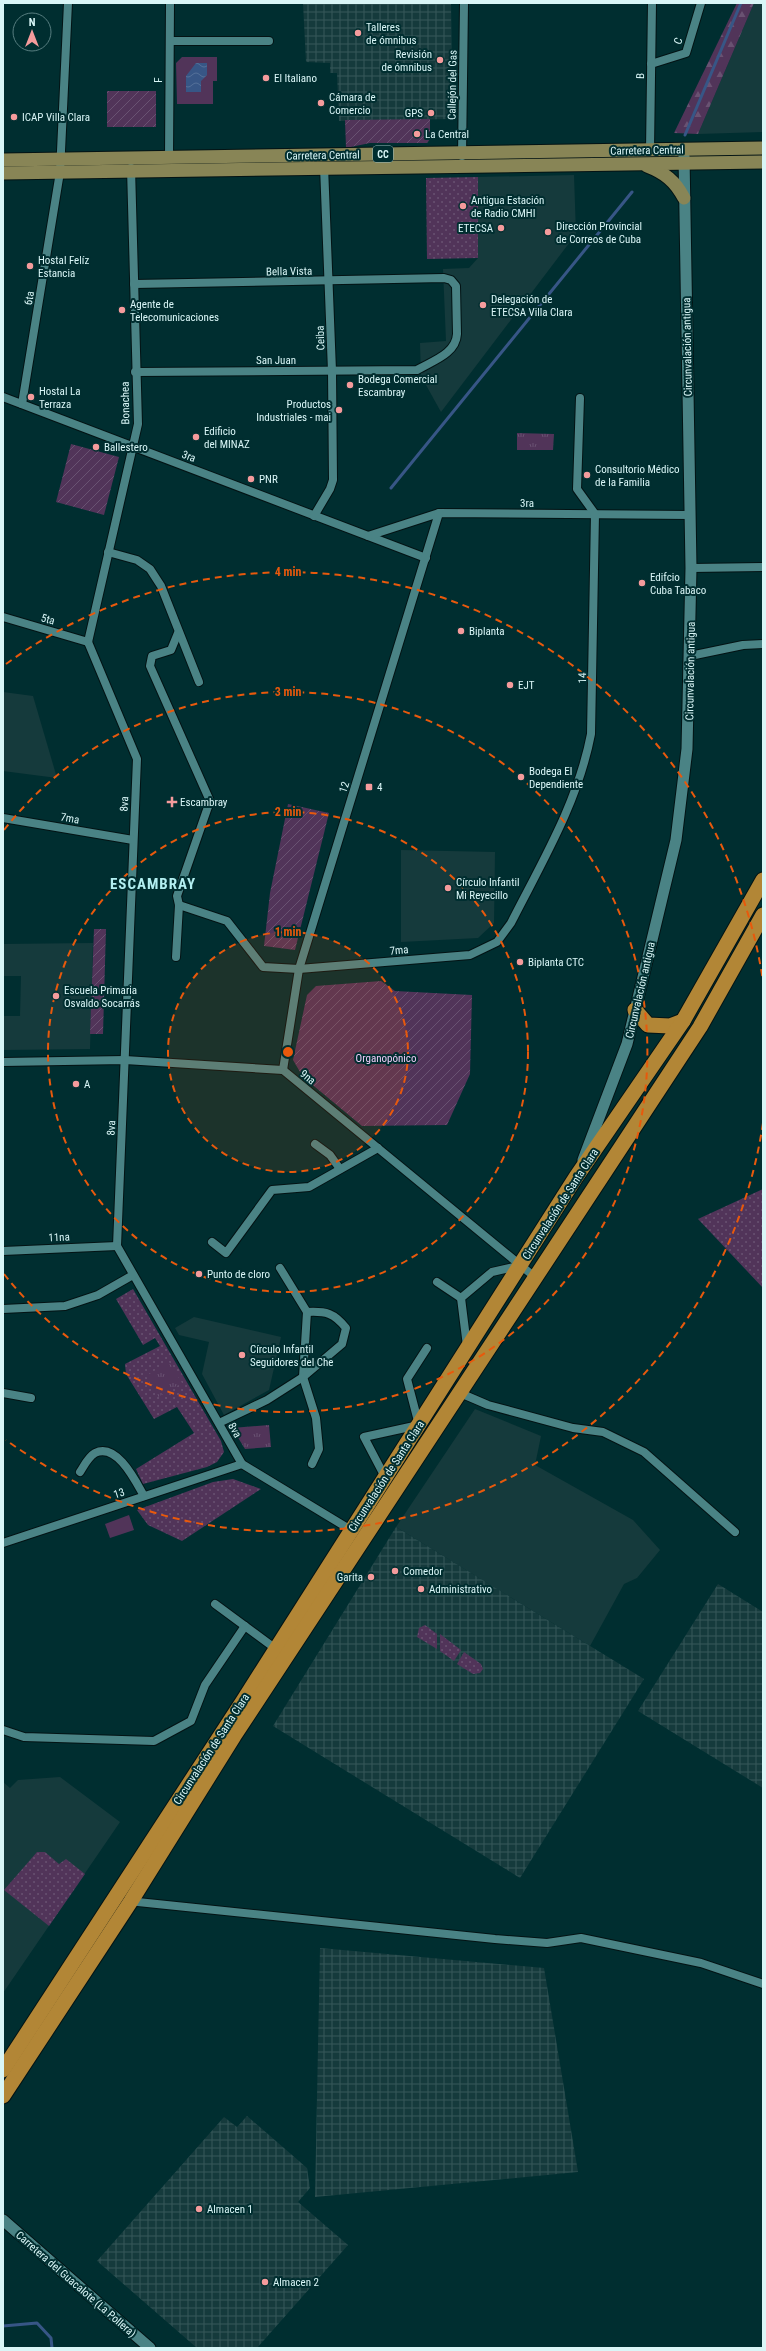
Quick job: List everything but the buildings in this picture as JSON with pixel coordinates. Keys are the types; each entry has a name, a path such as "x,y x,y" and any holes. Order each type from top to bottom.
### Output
{"highway":[{"name":"Circunvalación de Santa Clara","path":"3,2096 131,1901 246,1706 276,1649 351,1530 576,1177 683,1021 763,880"},
{"name":"Circunvalación de Santa Clara","path":"3,2070 114,1900 460,1393 536,1278 700,1027 763,915"},
{"path":"636,1010 648,1025 670,1026 683,1021"}],"main road":[{"name":"Carretera Central","path":"3,160 763,148"},
{"name":"Carretera Central","path":"3,173 763,162"},
{"path":"641,164 663,172 676,184 684,198"}],"street":[{"name":"6ta","path":"22,404 60,172 68,3"},
{"name":"F","path":"169,157 170,3"},
{"name":"Callejón del Gas","path":"462,166 464,3"},
{"name":"B","path":"650,150 652,3"},
{"name":"C","path":"651,64 686,53 700,3"},
{"path":"170,41 269,41"},
{"name":"Circunvalación antigua","path":"576,1177 627,1044 636,1010 676,840 687,749 691,568 684,149"},
{"name":"Ceiba","path":"314,516 330,489 333,480 332,371 324,155"},
{"name":"Bonachea","path":"88,642 138,424 135,372 131,158"},
{"name":"Bella Vista","path":"134,284 329,282 444,278 451,280 456,286 457,342 452,349 417,370"},
{"name":"San Juan","path":"135,372 417,370"},
{"name":"3ra","path":"3,397 426,558"},
{"path":"580,398 577,489 595,514"},
{"name":"3ra","path":"368,536 439,513 690,515"},
{"name":"12","path":"283,1070 299,969 439,513"},
{"name":"14","path":"497,942 511,923 522,902 576,791 586,764 592,734 595,514"},
{"path":"108,552 137,560 150,569 161,586 178,633 199,682"},
{"path":"691,568 763,567"},
{"name":"5ta","path":"3,617 88,642"},
{"path":"170,650 178,633"},
{"name":"8va","path":"88,642 137,759 117,1246 242,1464 351,1530"},
{"path":"690,656 743,645 763,644"},
{"path":"176,957 179,905 177,896 210,801 150,666 152,656 170,650 186,650"},
{"name":"7ma","path":"3,818 133,840"},
{"name":"7ma","path":"179,905 227,921 263,967 299,969 470,955 497,942"},
{"name":"9na","path":"3,1062 125,1060 283,1070 536,1278"},
{"path":"315,1144 330,1155 340,1169"},
{"path":"212,1242 226,1253 272,1190 309,1187 378,1148"},
{"name":"11na","path":"3,1251 117,1246"},
{"path":"460,1298 492,1272 520,1265"},
{"path":"280,1268 307,1312 304,1377 316,1418 319,1449 312,1464"},
{"path":"3,1309 65,1306 98,1295 133,1275"},
{"path":"437,1282 460,1298 467,1349"},
{"path":"219,1423 267,1400 304,1377 342,1344 346,1328 336,1316 324,1311 307,1312"},
{"path":"386,1477 364,1437 419,1425 407,1379 427,1348"},
{"path":"3,1393 31,1398"},
{"path":"460,1393 502,1409 573,1428 603,1432 644,1452 735,1532"},
{"path":"80,1472 94,1454 101,1451 110,1454 122,1462 132,1472 144,1496"},
{"name":"13","path":"3,1543 242,1464"},
{"path":"215,1604 276,1649"},
{"path":"3,1730 24,1737 154,1741 191,1722 205,1685 245,1626"},
{"path":"114,1900 495,1939 547,1943 581,1938 701,1963 763,1984"},
{"name":"Carretera del Guacalote (La Pollera)","path":"3,2220 150,2348"}],"shaded area":[{"path":"303,3 451,3 452,119 339,121 337,73 330,73 330,63 306,62"},
{"path":"754,3 763,3 763,132 698,134"},
{"name":"Delegación de ETECSA Villa Clara","path":"574,175 576,234 441,412 421,376 420,343 446,341 443,269 469,268 478,258 478,177"},
{"path":"3,692 33,696 57,778 3,771"},
{"name":"Círculo Infantil Mi Reyecillo","path":"401,850 495,852 494,923 478,938 401,942"},
{"name":"Escuela Primaria Osvaldo Socarrás","path":"93,943 90,1049 3,1050 3,1016 20,1016 21,976 3,976 3,944"},
{"name":"Círculo Infantil Seguidores del Che","path":"194,1317 281,1337 269,1390 224,1415 202,1374 209,1342 179,1335 175,1328"},
{"path":"475,1409 541,1436 535,1465 633,1520 660,1550 637,1578 624,1584 590,1646 396,1527"},
{"path":"396,1527 644,1679 520,1878 273,1726"},
{"path":"718,1584 763,1612 763,1788 638,1711"},
{"path":"60,1777 120,1822 3,1993 3,1782 10,1788 18,1780"},
{"path":"320,1948 544,1968 578,2172 315,2197"},
{"path":"247,2116 307,2168 310,2188 298,2202 348,2245 257,2348 197,2348 97,2261 224,2117 237,2127"}],"green space":[{"path":"737,3 754,3 698,134 674,133"},
{"path":"182,57 217,57 217,81 213,81 213,104 177,104 176,63"},
{"path":"107,91 156,91 156,127 107,127"},
{"path":"430,119 430,139 427,143 370,143 346,148 345,120"},
{"path":"478,177 478,258 427,259 426,178"},
{"path":"517,433 554,434 553,450 517,450"},
{"path":"71,444 119,457 104,515 56,502"},
{"path":"288,804 329,813 295,950 264,946 270,893"},
{"path":"94,929 106,929 103,1034 90,1034"},
{"name":"Organopónico","path":"381,981 395,991 472,995 470,1074 447,1125 362,1126 303,1077 293,1060 307,995 316,986"},
{"path":"763,1189 763,1288 698,1219"},
{"path":"133,1289 221,1441 224,1452 217,1462 207,1467 143,1484 136,1469 194,1433 177,1407 154,1419 126,1374 125,1364 160,1346 155,1338 143,1345 116,1299"},
{"path":"169,1362 182,1383 158,1397 146,1376"},
{"path":"269,1425 271,1447 245,1449 232,1428"},
{"path":"233,1479 261,1489 182,1541 148,1525 137,1510 213,1482"},
{"path":"129,1515 134,1530 110,1538 105,1524"},
{"path":"425,1625 437,1634 437,1649 417,1637 419,1628"},
{"path":"440,1634 461,1650 454,1661 440,1651"},
{"path":"464,1652 481,1664 483,1669 480,1673 473,1674 457,1664"},
{"path":"37,1852 45,1852 59,1864 66,1859 85,1874 49,1926 4,1890"}],"water":[{"path":"196,63 207,63 207,75 201,81 201,92 186,92 186,76"}],"waterway":[{"path":"685,135 741,3"},
{"path":"391,488 632,192"},
{"path":"3,2326 37,2323 51,2338 52,2348"}],"place":[{"name":"Talleres de ómnibus","path":"358,33"},
{"name":"Revisión de ómnibus","path":"440,60"},
{"name":"El Italiano","path":"266,78"},
{"name":"Cámara de Comercio","path":"321,103"},
{"name":"GPS","path":"431,113"},
{"name":"ICAP Villa Clara","path":"14,117"},
{"name":"La Central","path":"417,134"},
{"name":"Antigua Estación de Radio CMHI","path":"463,206"},
{"name":"ETECSA","path":"501,228"},
{"name":"Dirección Provincial de Correos de Cuba","path":"548,232"},
{"name":"Hostal Felíz Estancia","path":"30,266"},
{"name":"Delegación de ETECSA Villa Clara","path":"483,305"},
{"name":"Agente de Telecomunicaciones","path":"122,310"},
{"name":"Bodega Comercial Escambray","path":"350,385"},
{"name":"Hostal La Terraza","path":"31,397"},
{"name":"Productos Industriales - mai","path":"339,410"},
{"name":"Edificio del MINAZ","path":"196,437"},
{"name":"Ballestero","path":"96,447"},
{"name":"Consultorio Médico de la Familia","path":"587,475"},
{"name":"PNR","path":"251,479"},
{"name":"Edifcio Cuba Tabaco","path":"642,583"},
{"name":"Biplanta","path":"461,631"},
{"name":"EJT","path":"510,685"},
{"name":"Bodega El Dependiente","path":"521,777"},
{"name":"4","path":"369,787"},
{"name":"Escambray","path":"172,802"},
{"name":"Círculo Infantil Mi Reyecillo","path":"448,888"},
{"name":"Biplanta CTC","path":"520,962"},
{"name":"Escuela Primaria Osvaldo Socarrás","path":"56,996"},
{"name":"A","path":"76,1084"},
{"name":"Punto de cloro","path":"199,1274"},
{"name":"Círculo Infantil Seguidores del Che","path":"242,1355"},
{"name":"Comedor","path":"395,1571"},
{"name":"Garita","path":"371,1577"},
{"name":"Administrativo","path":"421,1589"},
{"name":"Almacen 1","path":"199,2209"},
{"name":"Almacen 2","path":"265,2282"}],"district":[{"name":"ESCAMBRAY","path":"153,884"}]}
